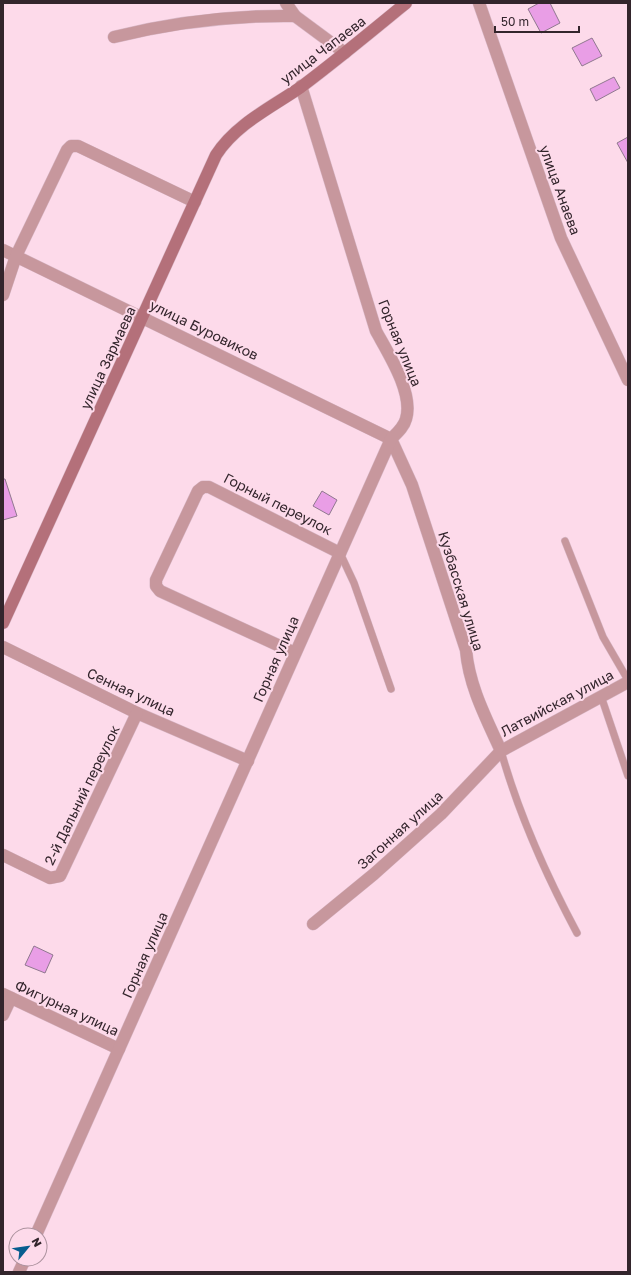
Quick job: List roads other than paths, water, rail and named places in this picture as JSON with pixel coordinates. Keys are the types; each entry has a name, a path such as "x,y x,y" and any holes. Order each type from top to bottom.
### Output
{"street":[{"path":"286,3 295,16 345,53"},
{"name":"улица Чапаева","path":"255,118 345,53 406,3"},
{"name":"улица Анаева","path":"479,3 561,238 628,380"},
{"path":"114,37 147,29 232,17 295,16"},
{"name":"Горная улица","path":"40,1227 340,553 392,439 406,419 407,406 404,390 392,361 376,331 301,86"},
{"name":"улица Зармаева","path":"3,623 216,155 226,140 255,118"},
{"path":"3,295 16,256 66,150 71,146 78,146 195,202"},
{"name":"улица Буровиков","path":"3,250 392,439"},
{"name":"Кузбасская улица","path":"392,439 412,485 466,650 468,668 481,708 501,751"},
{"name":"Горный переулок","path":"295,653 160,591 156,586 156,580 198,491 203,487 209,487 340,553"},
{"name":"Сенная улица","path":"3,647 137,713 248,761"},
{"name":"Латвийская улица","path":"501,751 628,681"},
{"name":"2-й Дальний переулок","path":"3,855 50,878 60,876 137,713"},
{"name":"Загонная улица","path":"313,924 374,874 440,814 467,789 501,751"},
{"path":"3,1015 7,996"},
{"name":"Фигурная улица","path":"7,996 119,1049"}],"lane":[{"path":"565,542 603,637 628,681"},
{"path":"340,553 354,583 390,689"},
{"path":"601,696 628,776"},
{"path":"501,751 514,795 552,885 577,933"}]}
